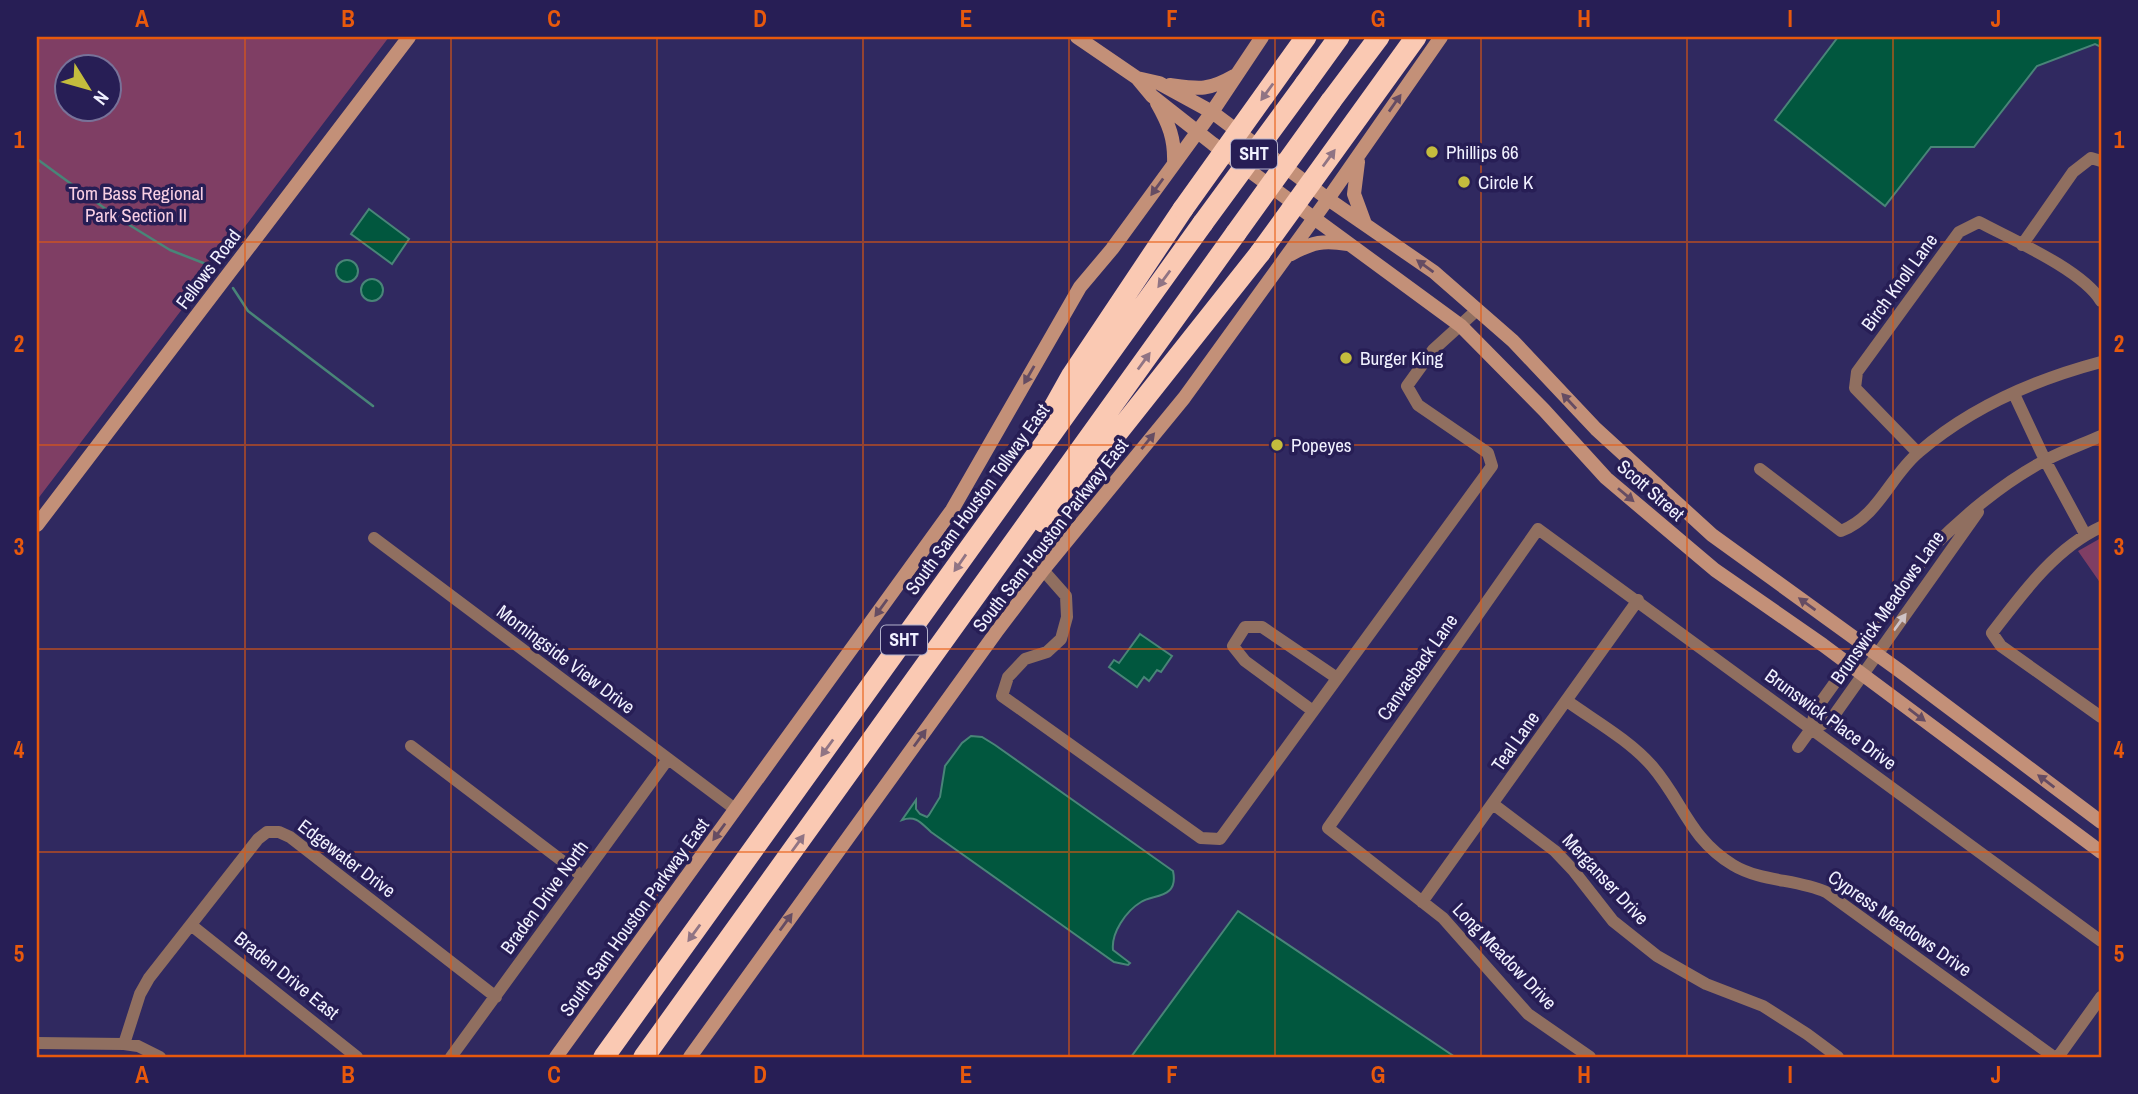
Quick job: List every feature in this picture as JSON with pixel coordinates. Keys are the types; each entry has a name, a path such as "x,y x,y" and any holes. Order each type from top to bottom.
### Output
{"highway":[{"path":"989,522 1072,375 1183,209 1306,37"},
{"name":"South Sam Houston Tollway East","path":"604,1057 1339,37"},
{"name":"SHT","path":"644,1057 1378,37"},
{"path":"946,635 1088,470 1260,253 1416,37"}],"main road":[{"name":"Fellows Road","path":"37,525 409,37"},
{"path":"1077,37 1156,89 1212,113"},
{"name":"South Sam Houston Parkway East","path":"556,1057 952,510 1080,287 1112,249 1212,113 1262,37"},
{"name":"South Sam Houston Parkway East","path":"690,1057 1043,570 1180,402 1328,199 1441,37"},
{"path":"1156,89 1215,87 1238,73"},
{"path":"1156,89 1197,132"},
{"path":"1156,89 1175,142 1174,164"},
{"name":"Scott Street","path":"1212,113 1328,199 1434,272 1513,341 1596,429 1712,535 1863,643 2101,822"},
{"name":"Scott Street","path":"1197,132 1461,326 1606,478 1715,570 1863,674 2101,852"},
{"path":"1359,155 1354,194 1365,224"},
{"path":"1286,257 1310,243 1333,242 1350,245"},
{"path":"1578,447 1596,429"}],"street":[{"path":"2022,245 2073,172 2096,159"},
{"name":"Birch Knoll Lane","path":"1917,453 1855,388 1857,372 1959,232 1979,222 2064,268 2095,292 2101,301"},
{"path":"1043,570 1066,596 1067,617 1061,639 1047,652 1025,659 1008,677 1002,696 1201,838 1220,839 1492,466 1488,453 1418,405 1407,386 1433,350 1477,310"},
{"path":"1760,469 1841,531 1858,524 1917,453 1972,414 2061,373 2101,362"},
{"path":"2014,394 2045,460 2085,534"},
{"name":"Brunswick Meadows Lane","path":"1798,747 1811,729 1816,709 1930,550 1951,528 1987,499 2045,460 2101,436"},
{"name":"Brunswick Meadows Lane","path":"1811,729 1830,720 1987,499"},
{"path":"2099,710 2001,646 1992,633 2033,580 2085,534 2101,527"},
{"name":"Brunswick Place Drive","path":"1538,529 2101,941"},
{"name":"Canvasback Lane","path":"1328,828 1538,529"},
{"name":"Morningside View Drive","path":"374,538 735,809"},
{"name":"Teal Lane","path":"1422,902 1638,600"},
{"path":"1312,711 1245,662 1233,646 1245,627 1262,627 1337,678"},
{"name":"Cypress Meadows Drive","path":"1567,701 1627,744 1651,765 1688,823 1701,840 1717,854 1735,867 1757,875 1811,885 1826,892 2056,1057"},
{"path":"411,746 582,876"},
{"name":"Braden Drive North","path":"451,1057 668,759"},
{"name":"Merganser Drive","path":"1493,804 1555,851 1613,921 1657,956 1706,984 1763,1006 1838,1057"},
{"name":"Long Meadow Drive","path":"1328,828 1443,918 1528,1014 1590,1057"},
{"name":"Edgewater Drive","path":"191,925 258,839 267,832 279,832 290,837 496,997"},
{"path":"124,1044 140,994 149,978 191,925"},
{"name":"Braden Drive East","path":"191,925 357,1057"},
{"path":"2056,1057 2101,997"},
{"path":"37,1043 124,1044 138,1046 160,1057"}],"green space":[{"name":"Tom Bass Regional Park Section II","path":"37,37 389,37 37,500"},
{"path":"2101,538 2101,584 2078,551"}],"shaded area":[{"path":"1838,37 2101,37 2101,47 2095,44 2037,66 1974,147 1931,147 1885,206 1775,120"},
{"path":"369,209 409,239 392,264 351,234"},
{"path":"347,260 355,263 358,271 355,279 347,282 339,279 336,271 339,263"},
{"path":"372,279 380,282 383,290 380,298 372,301 364,298 361,290 364,282"},
{"path":"1140,634 1172,656 1161,672 1157,670 1149,681 1144,677 1137,687 1109,667 1114,660 1119,663"},
{"path":"971,736 982,737 995,745 1173,871 1174,880 1169,891 1135,906 1117,930 1113,950 1130,963 1128,965 1114,962 918,821 911,818 902,820 916,800 916,809 920,814 927,817 929,815 940,797 945,766 962,743"},
{"path":"1238,911 1455,1057 1131,1057"}],"waterway":[{"path":"37,159 118,218 170,250 206,264"},
{"path":"233,288 248,311 373,406"}],"place":[{"name":"Phillips 66","path":"1432,152"},
{"name":"Circle K","path":"1464,182"},
{"name":"Burger King","path":"1346,358"},
{"name":"Popeyes","path":"1277,445"}]}
